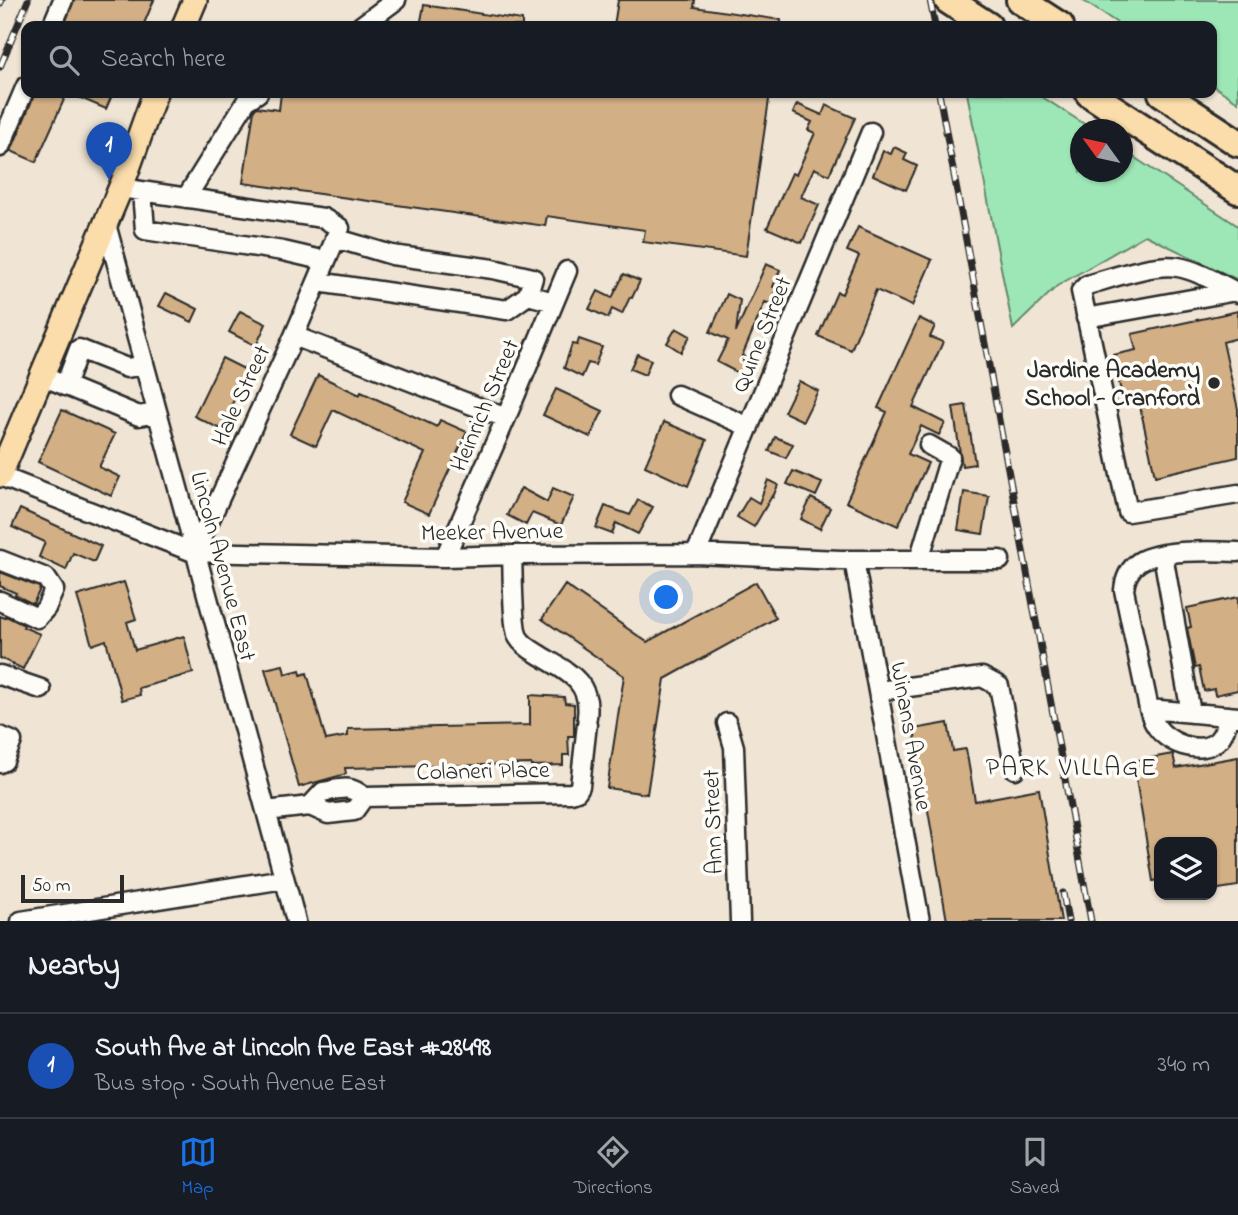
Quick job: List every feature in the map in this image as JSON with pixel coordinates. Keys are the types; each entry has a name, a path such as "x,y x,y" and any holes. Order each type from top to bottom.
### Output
{"highway":[{"path":"948,0 980,21"},
{"path":"1025,3 1052,21"},
{"path":"1097,98 1238,190"},
{"path":"1170,98 1238,143"}],"main road":[{"path":"186,21 195,0"},
{"path":"0,475 106,224 132,189 154,98"}],"street":[{"path":"53,21 63,0"},
{"path":"368,21 396,0"},
{"path":"0,147 21,98"},
{"path":"186,198 250,98"},
{"name":"Quine Street","path":"696,554 871,132"},
{"path":"318,282 507,310 528,295 533,278 493,269 392,256 338,233 323,218 132,189 145,230 283,251 326,261"},
{"name":"Lincoln Avenue East","path":"106,224 296,921"},
{"name":"Hale Street","path":"195,552 338,233"},
{"path":"1237,292 1179,267 1159,266 1087,285 1081,291 1128,512 1238,494"},
{"name":"Heinrich Street","path":"445,557 567,271"},
{"path":"1086,318 1237,292"},
{"path":"528,295 554,302"},
{"name":"Hale Street","path":"294,336 506,418"},
{"path":"65,386 79,349 127,368 144,365"},
{"path":"42,376 139,416 157,413"},
{"path":"677,395 749,427"},
{"path":"919,560 950,457 929,445"},
{"name":"Meeker Avenue","path":"0,475 195,552 445,557 696,554 854,561 1000,560"},
{"path":"1149,709 1229,716 1218,740 1207,747 1187,746 1169,738 1156,726 1149,709 1124,590 1125,579 1137,563 1149,557 1194,551 1238,552"},
{"name":"Colaneri Place","path":"265,811 310,806 323,792 349,788 364,797 577,791 580,786 589,705 586,691 576,678 528,648 518,637 515,625 512,555"},
{"path":"1163,555 1191,713"},
{"path":"0,560 46,578 54,590 46,608 37,618 0,601"},
{"name":"Winans Avenue","path":"854,561 920,921"},
{"path":"0,675 41,690"},
{"path":"879,691 982,677 999,686 1015,769"},
{"name":"Ann Street","path":"727,723 734,747 740,921"},
{"path":"0,736 12,741 4,761 0,763"},
{"path":"21,921 284,879"}],"green space":[{"path":"1082,0 1238,0 1238,102 1217,88 1217,21 1114,21"},
{"path":"968,98 1044,98 1076,119 1070,119 1070,182 1133,182 1133,157 1238,226 1238,280 1145,235 1057,286 1013,329"}],"building":[{"path":"74,0 154,0 145,21 66,21"},
{"path":"618,0 695,0 694,7 781,20 781,21 615,21"},
{"path":"424,5 522,20 522,21 421,21"},
{"path":"33,98 65,98 36,162 11,151"},
{"path":"81,98 111,98 106,109"},
{"path":"280,98 769,98 746,256 643,242 645,230 547,216 545,226 243,183 254,110 257,107 279,110"},
{"path":"797,104 822,115 826,105 855,118 829,175 814,168 801,197 819,205 802,243 767,228 792,173 796,175 815,133 808,130 812,122 793,113"},
{"path":"894,147 907,153 904,160 917,166 906,190 873,175 883,151 891,154"},
{"path":"858,227 932,260 912,306 876,290 851,350 818,336 837,292 842,294 859,256 847,251"},
{"path":"766,264 780,270 773,287 776,288 771,304 765,302 742,356 748,359 740,374 717,362 728,340 710,332 727,294 740,300 736,332"},
{"path":"624,274 640,281 622,314 612,309 608,318 589,309 598,291 612,298"},
{"path":"166,293 198,309 192,322 159,306"},
{"path":"240,311 266,324 256,346 229,332"},
{"path":"1238,311 1238,338 1223,342 1238,409 1238,457 1155,476 1139,402 1124,405 1113,355 1136,350 1132,334"},
{"path":"919,318 935,326 930,337 943,342 913,407 945,423 939,435 921,426 908,454 928,463 898,526 846,502 887,412 878,408"},
{"path":"676,328 690,336 681,352 667,343"},
{"path":"579,339 602,347 595,365 588,363 582,377 564,368 572,344 577,345"},
{"path":"637,354 651,360 645,375 630,369"},
{"path":"222,358 248,371 220,429 194,416"},
{"path":"318,375 437,427 440,420 467,432 429,514 402,502 425,453 333,410 316,446 290,434"},
{"path":"799,381 818,391 803,421 784,412"},
{"path":"556,389 603,411 590,437 543,415"},
{"path":"966,405 975,464 962,466 953,407"},
{"path":"62,410 115,434 99,467 120,477 111,496 38,462"},
{"path":"664,422 707,440 688,486 645,466"},
{"path":"775,437 793,444 786,458 769,451"},
{"path":"793,471 822,483 816,496 787,484"},
{"path":"768,480 778,485 754,527 737,517 749,497 759,503"},
{"path":"521,488 547,502 553,488 574,497 561,525 532,513 526,525 507,515"},
{"path":"964,492 989,496 983,534 958,530"},
{"path":"811,498 830,508 820,529 801,519"},
{"path":"638,500 653,507 638,534 616,523 612,534 596,528 605,506 630,515"},
{"path":"20,509 101,546 94,562 73,553 66,570 39,557 45,542 12,527"},
{"path":"0,572 39,587 33,604 0,586"},
{"path":"124,582 136,619 127,622 135,650 184,636 193,673 139,688 140,695 122,700 106,640 92,645 77,596"},
{"path":"756,582 776,618 665,679 647,794 607,788 624,676 542,619 565,585 647,642"},
{"path":"1238,597 1238,690 1215,695 1214,689 1204,691 1199,667 1195,668 1187,628 1191,627 1187,608"},
{"path":"0,616 6,616 40,634 23,669 0,658"},
{"path":"283,665 285,674 300,670 301,675 307,673 326,740 348,736 348,729 530,725 530,695 564,697 565,703 574,704 574,736 568,736 569,755 563,755 563,765 345,768 346,774 299,787 265,669"},
{"path":"948,723 953,751 966,749 975,801 1039,789 1061,921 947,921 914,729"},
{"path":"1173,754 1176,768 1238,757 1238,886 1217,889 1217,837 1154,837 1153,881 1133,761"}],"railway":[{"path":"0,4 2,0"},
{"path":"0,67 28,0"},
{"path":"930,0 934,21"},
{"path":"940,98 1091,921"},
{"path":"1063,893 1068,921"}],"place":[{"name":"South Ave at Lincoln Ave East #28498","path":"109,180"},
{"name":"Jardine Academy School - Cranford","path":"1214,383"}],"district":[{"name":"PARK VILLAGE","path":"1072,766"}]}
